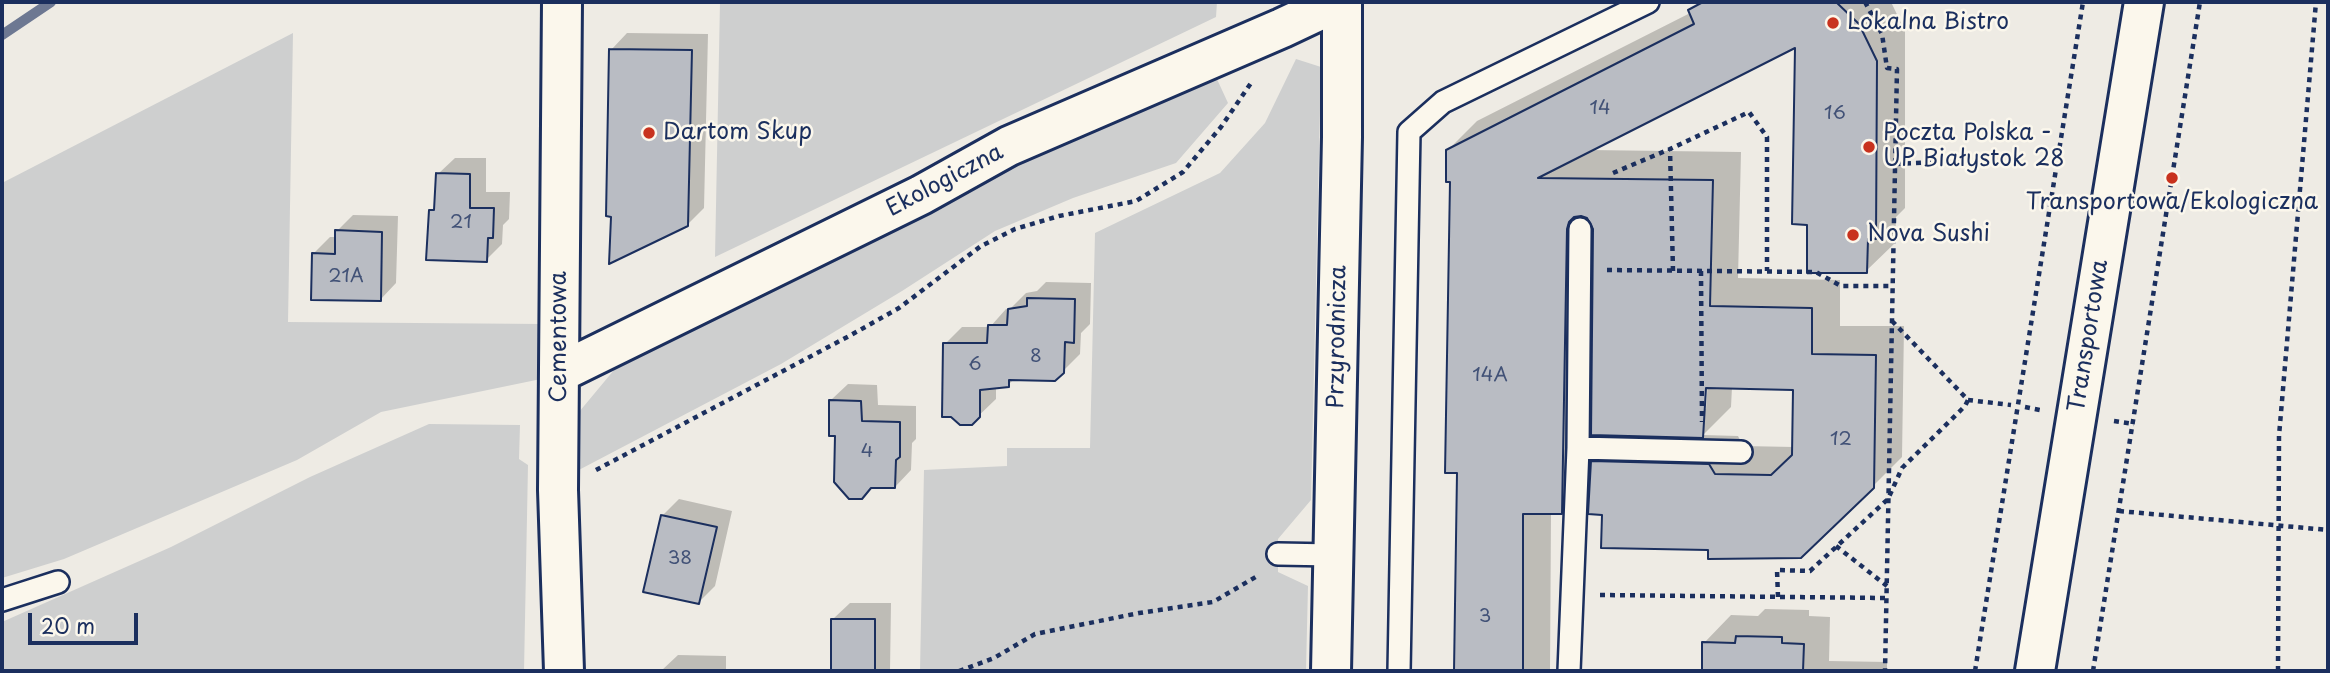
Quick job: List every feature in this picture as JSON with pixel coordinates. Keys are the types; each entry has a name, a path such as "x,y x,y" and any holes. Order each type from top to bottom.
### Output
{"street":[{"name":"Cementowa","path":"562,2 558,490 564,671"},
{"name":"Ekologiczna","path":"559,373 922,195 1009,146 1337,2"},
{"name":"Przyrodnicza","path":"1331,671 1342,137 1342,2"},
{"name":"Transportowa","path":"2035,671 2144,2"}],"lane":[{"path":"1399,671 1409,132 1443,102 1648,2"},
{"path":"1569,671 1578,448 1580,229"},
{"path":"1578,448 1741,452"},
{"path":"1279,554 1333,555"},
{"path":"2,600 58,582"}],"path":[{"path":"1865,2 1882,34 1887,68 1897,69 1885,671"},
{"path":"1975,671 2083,2"},
{"path":"2093,671 2200,2"},
{"path":"2278,671 2279,436 2316,2"},
{"path":"558,490 899,308 981,246 1015,229 1059,216 1136,201 1183,172 1221,127 1256,76 1282,27"},
{"path":"1613,173 1749,112 1767,137 1767,271"},
{"path":"1670,149 1673,271"},
{"path":"1896,164 1962,161"},
{"path":"1580,270 1816,272 1841,286 1893,286"},
{"path":"1701,271 1702,451"},
{"path":"1892,320 1968,400 2011,405"},
{"path":"1778,597 1777,570 1810,571 1888,499 1902,468 1968,400"},
{"path":"2119,511 2328,530"},
{"path":"1836,546 1886,586"},
{"path":"959,671 993,658 1035,634 1139,613 1213,602 1259,576 1279,554"},
{"path":"1572,594 1886,598"}],"shaded area":[{"path":"720,2 1217,2 1216,17 715,257"},
{"path":"293,33 288,322 543,324 541,379 381,412 297,460 64,559 2,578 2,183"},
{"path":"1296,59 1321,67 1311,500 1278,539 1278,572 1308,586 1306,671 920,671 924,470 1007,466 1007,448 1090,448 1095,233 1220,173 1265,123"},
{"path":"1216,77 1228,103 1176,163 1073,198 995,231 781,364 575,472 574,418 614,370 988,173"},
{"path":"429,424 520,425 519,459 528,465 524,671 2,671 2,622 171,547 310,477"}],"building":[{"path":"1703,2 1836,2 1859,24 1877,61 1876,239 1868,239 1867,273 1807,273 1807,225 1792,224 1795,48 1538,178 1713,180 1710,306 1812,308 1812,354 1876,355 1874,488 1801,558 1708,559 1708,550 1601,548 1602,515 1588,514 1591,461 1709,464 1715,474 1771,475 1792,455 1793,390 1706,388 1703,438 1591,435 1593,229 1587,218 1574,217 1567,229 1562,514 1523,514 1523,671 1454,671 1457,473 1445,473 1450,182 1446,182 1446,150 1694,24 1688,10"},
{"name":"Dartom Skup","path":"609,49 692,50 688,226 609,264 611,217 606,216"},
{"path":"436,173 470,174 470,208 494,208 493,238 488,238 487,262 426,260 429,210 434,210"},
{"path":"335,230 382,232 381,301 311,300 312,253 335,254"},
{"path":"1027,298 1075,299 1074,343 1065,342 1064,373 1055,381 1009,380 1009,387 980,390 980,417 972,425 960,425 951,417 942,417 943,343 987,343 988,325 1007,325 1008,309 1027,306"},
{"path":"829,400 861,401 862,421 900,422 900,457 896,460 895,488 871,488 862,499 849,499 834,482 835,436 829,436"},
{"path":"661,515 717,527 699,604 643,592"},
{"path":"831,619 875,619 875,671 831,671"},
{"path":"1736,636 1782,637 1782,643 1804,644 1803,671 1702,671 1702,642 1735,643"}],"waterway":[{"path":"2,35 51,2"}],"place":[{"name":"Lokalna Bistro","path":"1833,23"},
{"name":"Dartom Skup","path":"649,133"},
{"name":"Poczta Polska - UP Białystok 28","path":"1869,147"},
{"name":"Transportowa/Ekologiczna","path":"2172,178"},
{"name":"Nova Sushi","path":"1853,235"}]}
